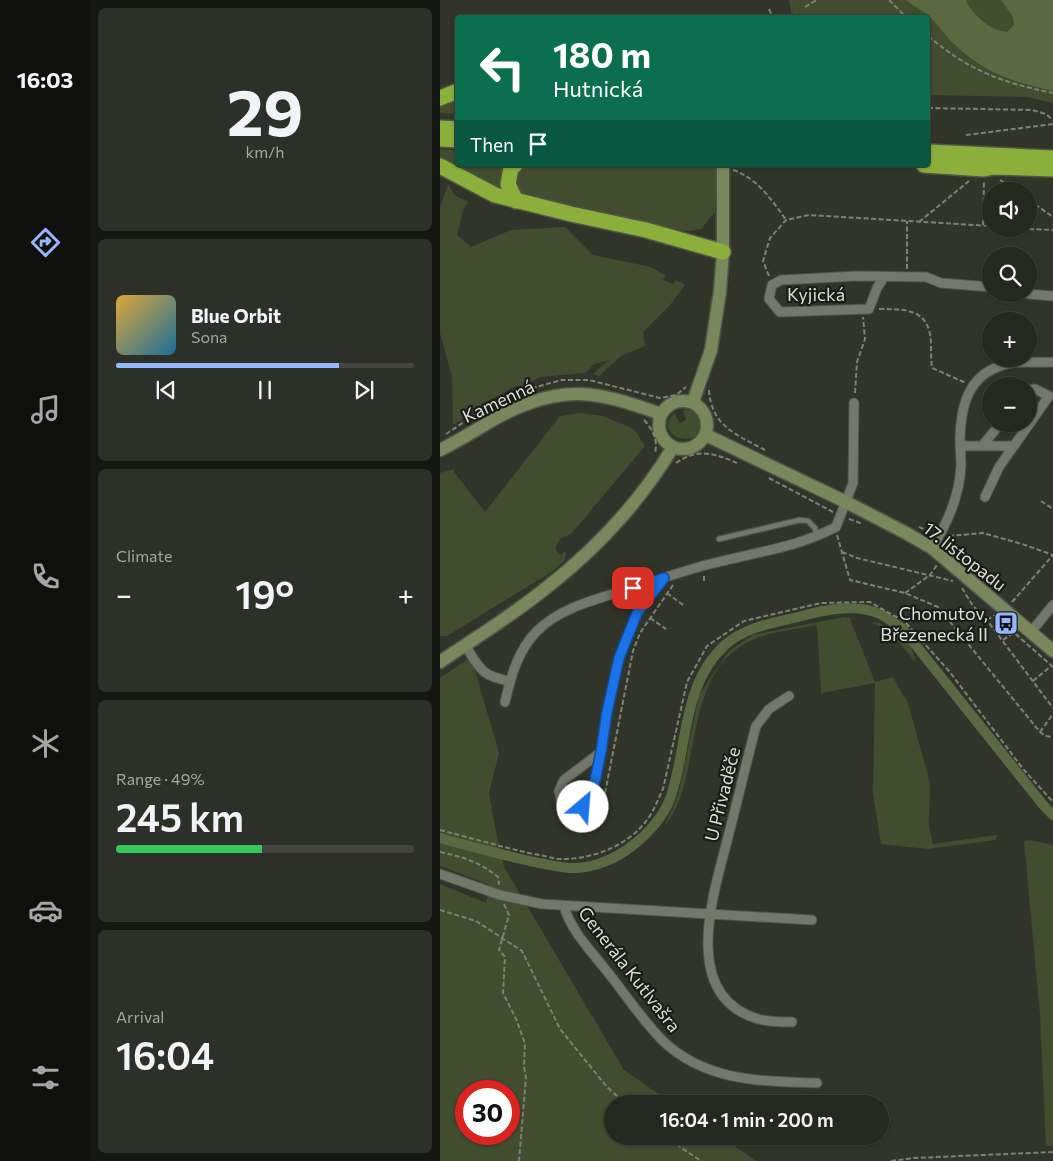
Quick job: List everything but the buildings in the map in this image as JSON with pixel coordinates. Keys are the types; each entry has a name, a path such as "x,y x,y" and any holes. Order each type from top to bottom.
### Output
{"highway":[{"path":"440,98 455,92"},
{"path":"440,128 455,129"},
{"path":"440,139 455,140"},
{"path":"930,152 1053,158"},
{"path":"930,165 984,169 994,167 1053,170"},
{"path":"440,166 495,195 646,230 723,252"},
{"path":"512,167 508,184 516,201"}],"street":[{"path":"693,402 711,350 720,291 723,252 723,167"},
{"name":"Kyjická","path":"884,277 866,310 780,312 770,299 772,285 781,280 857,276 926,277 941,283 982,286"},
{"path":"1037,295 1053,296"},
{"path":"932,554 946,524 955,497 961,467 962,409 972,386 986,372 1011,363 1053,362"},
{"path":"985,497 999,467 1051,394 1037,390"},
{"name":"Kamenná","path":"440,450 520,407 540,399 562,394 607,396 661,414"},
{"path":"678,401 693,402 705,413 708,428 706,435 701,442 688,449 673,447 666,443 659,429 661,414 671,403 678,401"},
{"path":"505,702 510,681 522,651 545,624 564,612 586,603 711,564 786,547 816,537 836,527 853,483 854,403"},
{"path":"982,446 993,432"},
{"name":"17. listopadu","path":"706,435 906,533 932,554 962,573 1053,651"},
{"path":"960,446 1013,446"},
{"path":"440,662 545,590 577,562 604,537 626,512 657,473 673,447"},
{"path":"601,752 564,780 559,791 561,801 568,807 579,808 588,803 593,790 601,752 607,712 619,658 637,613 664,578"},
{"path":"1030,632 1053,605"},
{"path":"465,645 483,672 496,678 510,681"},
{"name":"U Přivaděče","path":"789,696 769,709 756,726 713,894 710,914 708,961 713,978 722,994 736,1008 750,1016 770,1021 792,1022"},
{"path":"440,874 500,896 542,904 812,920"},
{"name":"Generála Kutlvašra","path":"564,906 568,920 618,985 658,1035 681,1055 707,1069 727,1076 758,1081 818,1083"}],"lane":[{"path":"719,539 800,520 808,521 815,528 816,537"}],"path":[{"path":"807,0 809,5"},
{"path":"805,7 817,0"},
{"path":"889,0 904,15"},
{"path":"769,9 772,15"},
{"path":"930,38 961,62 987,75 1017,86 1053,93"},
{"path":"930,108 1032,110 1046,114 1053,120"},
{"path":"966,136 1053,124"},
{"path":"731,167 731,170 742,173 767,193 786,220"},
{"path":"984,169 984,182"},
{"path":"918,222 969,180"},
{"path":"1037,206 1053,217"},
{"path":"781,280 769,276 763,261 770,238 786,220 809,215 982,226"},
{"path":"907,221 907,277"},
{"path":"1037,229 1053,230"},
{"path":"854,403 857,362 865,339 866,310 908,310 920,314 928,326 932,368 972,386"},
{"path":"642,418 654,434 656,442 655,456 673,466 692,455 701,453 716,454 737,463"},
{"path":"767,477 841,516 866,525"},
{"path":"1041,501 1053,510"},
{"path":"836,527 850,580 906,593 938,607 1040,732 1046,736 1053,737"},
{"path":"947,536 983,532 1053,555 1010,603"},
{"path":"842,552 857,558 959,582 973,606 987,620 1053,708"},
{"path":"906,593 930,575 938,564 932,554"},
{"path":"952,576 966,589"},
{"path":"605,793 633,651 640,633 666,593 676,582"},
{"path":"666,593 683,605"},
{"path":"987,620 995,615"},
{"path":"650,618 666,629"},
{"path":"1007,627 1052,667 1033,680"},
{"path":"1002,640 1013,633"},
{"path":"1040,732 1053,714"},
{"path":"440,852 468,859 484,866 498,877 500,896 509,915 499,950 505,957 503,993 517,1021 525,1044 524,1067 526,1077 519,1161"},
{"path":"440,910 476,921 522,951 560,1029 606,1087 615,1095"},
{"path":"677,1145 701,1161"},
{"path":"891,1161 914,1158 1053,1152"}],"shaded area":[{"path":"789,0 1053,0 1053,103 1027,97 930,95 930,15 792,15"},
{"path":"906,0 966,0 983,22 1000,31 1007,32 1014,25 1013,17 1001,0 1053,0 1053,91 1012,80 977,63 950,41 930,15"},
{"path":"455,101 455,114 440,113 440,107"},
{"path":"440,149 455,150 455,167 440,159"},
{"path":"456,167 506,167 503,188 501,190"},
{"path":"519,167 717,167 715,212 701,229 688,231 666,230 524,197 516,182 516,174"},
{"path":"448,184 454,195 468,202 463,210 457,235 471,247 511,230 565,227 593,255 651,267 666,276 663,280 673,284 676,280 685,285 670,305 643,332 645,346 621,356 599,376 593,374 609,360 594,364 585,373 540,377 523,386 516,386 490,400 453,425 452,376 440,333 440,208"},
{"path":"683,410 694,413 699,421 699,431 694,437 687,439 673,435 669,429 668,422 674,413 680,423 686,420"},
{"path":"580,413 603,416 634,429 645,446 571,534 561,538 556,546 556,550 561,555 566,551 565,560 553,571 447,636 440,636 440,473 454,469 454,472 485,512 560,416"},
{"path":"844,617 859,620 850,619 875,682 893,677 908,703 930,783 929,828 933,844 997,835 996,840 928,849 881,844 873,793 875,683 821,693 817,625 757,638 739,647 714,674 706,690 701,708 683,789 674,813 664,827 678,796 699,695 729,651 753,635"},
{"path":"870,622 879,623 910,645 916,663 886,629"},
{"path":"471,657 499,753 489,793 504,867 624,1070 660,1095 604,1095 604,1145 733,1145 756,1161 440,1161 440,884 486,903 490,885 440,866 440,678"},
{"path":"1030,840 1053,845 1053,1146 1046,1146 1040,1014 1024,841"}],"waterway":[{"path":"440,838 539,863 567,868 592,866 620,854 650,830 668,803 694,696 701,678 711,661 725,645 741,634 760,626 818,612 850,608 880,614 902,628 1053,815"}],"place":[{"name":"Chomutov, Březenecká II","path":"1006,623"}],"route":[{"path":"583,807 588,803 593,790 619,658 637,613 664,578 633,588"}]}
